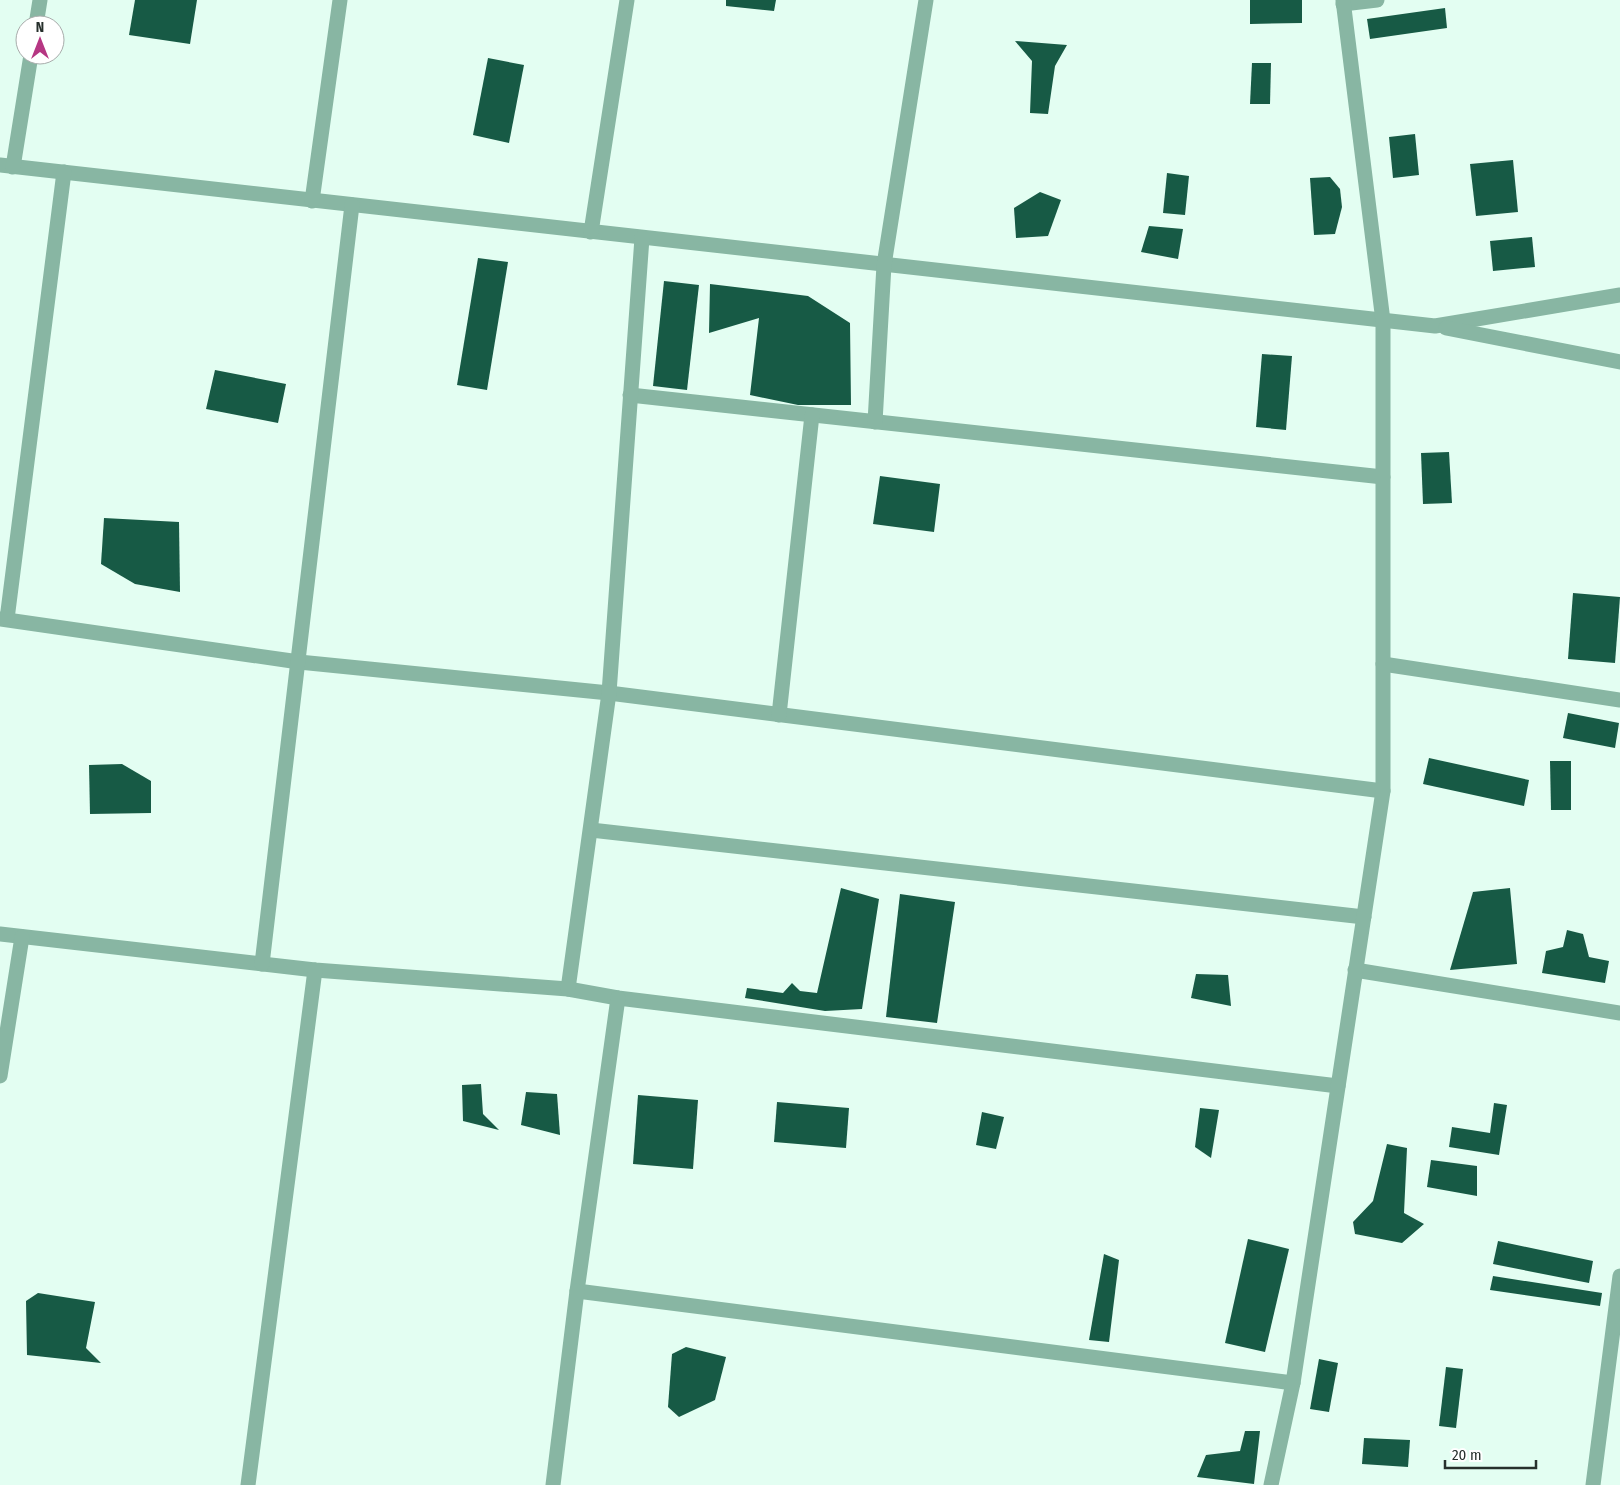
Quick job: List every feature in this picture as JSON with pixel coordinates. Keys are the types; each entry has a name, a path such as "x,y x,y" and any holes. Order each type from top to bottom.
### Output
{"street":[{"path":"38,15 40,0"},
{"path":"312,201 340,0"},
{"path":"591,232 627,0"},
{"path":"875,422 884,265 926,0"},
{"path":"1271,1485 1293,1384 1383,791 1383,321 1343,2 1377,0"},
{"path":"29,65 6,166 1435,326 1620,362"},
{"path":"64,172 4,619 299,662 609,693 1383,791"},
{"path":"262,964 352,205"},
{"path":"568,988 609,693 642,238"},
{"path":"1435,326 1620,295"},
{"path":"630,395 1383,477"},
{"path":"779,715 812,415"},
{"path":"1383,664 1620,700"},
{"path":"591,830 1364,918"},
{"path":"0,934 316,970 568,988 618,998 1338,1086"},
{"path":"0,1076 22,937"},
{"path":"248,1485 316,970"},
{"path":"1356,970 1620,1013"},
{"path":"553,1485 577,1291 618,998"},
{"path":"1593,1485 1617,1326 1620,1276"},
{"path":"577,1291 1293,1384"}],"building":[{"path":"135,0 197,0 190,44 129,35"},
{"path":"726,0 776,0 774,11 726,6"},
{"path":"1250,0 1302,0 1302,23 1250,24"},
{"path":"1445,8 1447,28 1370,39 1367,19"},
{"path":"1015,41 1067,45 1055,66 1048,114 1030,113 1032,61"},
{"path":"488,58 524,65 509,143 473,135"},
{"path":"1252,63 1271,63 1270,104 1250,104"},
{"path":"1415,134 1419,175 1393,178 1389,137"},
{"path":"1513,160 1518,212 1476,216 1470,164"},
{"path":"1167,173 1189,176 1185,215 1163,213"},
{"path":"1330,177 1340,189 1342,207 1335,234 1314,235 1310,178"},
{"path":"1040,192 1061,200 1048,236 1016,238 1014,208"},
{"path":"1149,226 1183,229 1178,259 1141,252"},
{"path":"1532,237 1535,267 1493,271 1490,241"},
{"path":"478,258 508,262 487,390 457,385"},
{"path":"664,281 699,285 687,390 653,386"},
{"path":"710,284 808,296 850,323 851,405 798,405 750,395 759,318 709,333"},
{"path":"1262,354 1292,356 1286,430 1256,427"},
{"path":"215,370 286,384 278,423 206,409"},
{"path":"1449,452 1452,503 1423,504 1421,453"},
{"path":"880,476 940,484 934,532 873,524"},
{"path":"104,518 179,522 180,592 135,584 101,564"},
{"path":"1573,593 1620,597 1615,663 1568,659"},
{"path":"1568,713 1619,723 1615,748 1563,738"},
{"path":"1429,758 1529,780 1524,806 1423,784"},
{"path":"1550,761 1571,761 1571,810 1551,810"},
{"path":"122,764 151,781 151,813 90,814 89,765"},
{"path":"841,888 879,899 862,1009 825,1011 745,998 747,988 783,993 792,983 800,991 817,993"},
{"path":"1510,888 1517,964 1450,970 1473,892"},
{"path":"900,894 955,902 937,1023 886,1017"},
{"path":"1567,930 1583,934 1589,957 1609,961 1605,983 1542,973 1546,951 1563,947"},
{"path":"1196,974 1228,975 1231,1006 1191,998"},
{"path":"481,1084 483,1114 499,1130 463,1121 462,1085"},
{"path":"526,1092 557,1094 560,1135 521,1125"},
{"path":"638,1095 698,1100 693,1169 633,1164"},
{"path":"777,1102 849,1108 846,1148 774,1142"},
{"path":"1494,1103 1507,1105 1499,1155 1449,1147 1452,1127 1490,1133"},
{"path":"1200,1108 1219,1110 1211,1158 1195,1147"},
{"path":"982,1112 1004,1117 996,1149 976,1145"},
{"path":"1387,1144 1407,1148 1404,1213 1424,1224 1402,1243 1355,1234 1353,1222 1373,1201"},
{"path":"1431,1160 1477,1166 1477,1196 1427,1187"},
{"path":"1248,1239 1289,1249 1265,1352 1225,1343"},
{"path":"1498,1241 1593,1261 1589,1283 1493,1264"},
{"path":"1104,1254 1119,1260 1109,1342 1089,1340"},
{"path":"1493,1276 1602,1293 1600,1306 1490,1290"},
{"path":"38,1293 95,1302 86,1348 101,1363 27,1355 26,1301"},
{"path":"686,1347 726,1357 715,1400 679,1417 668,1407 672,1354"},
{"path":"1319,1359 1338,1363 1329,1412 1310,1409"},
{"path":"1446,1367 1463,1369 1456,1428 1439,1426"},
{"path":"1245,1431 1260,1431 1254,1484 1197,1477 1206,1455 1240,1451"},
{"path":"1364,1438 1410,1440 1408,1467 1362,1464"}]}
